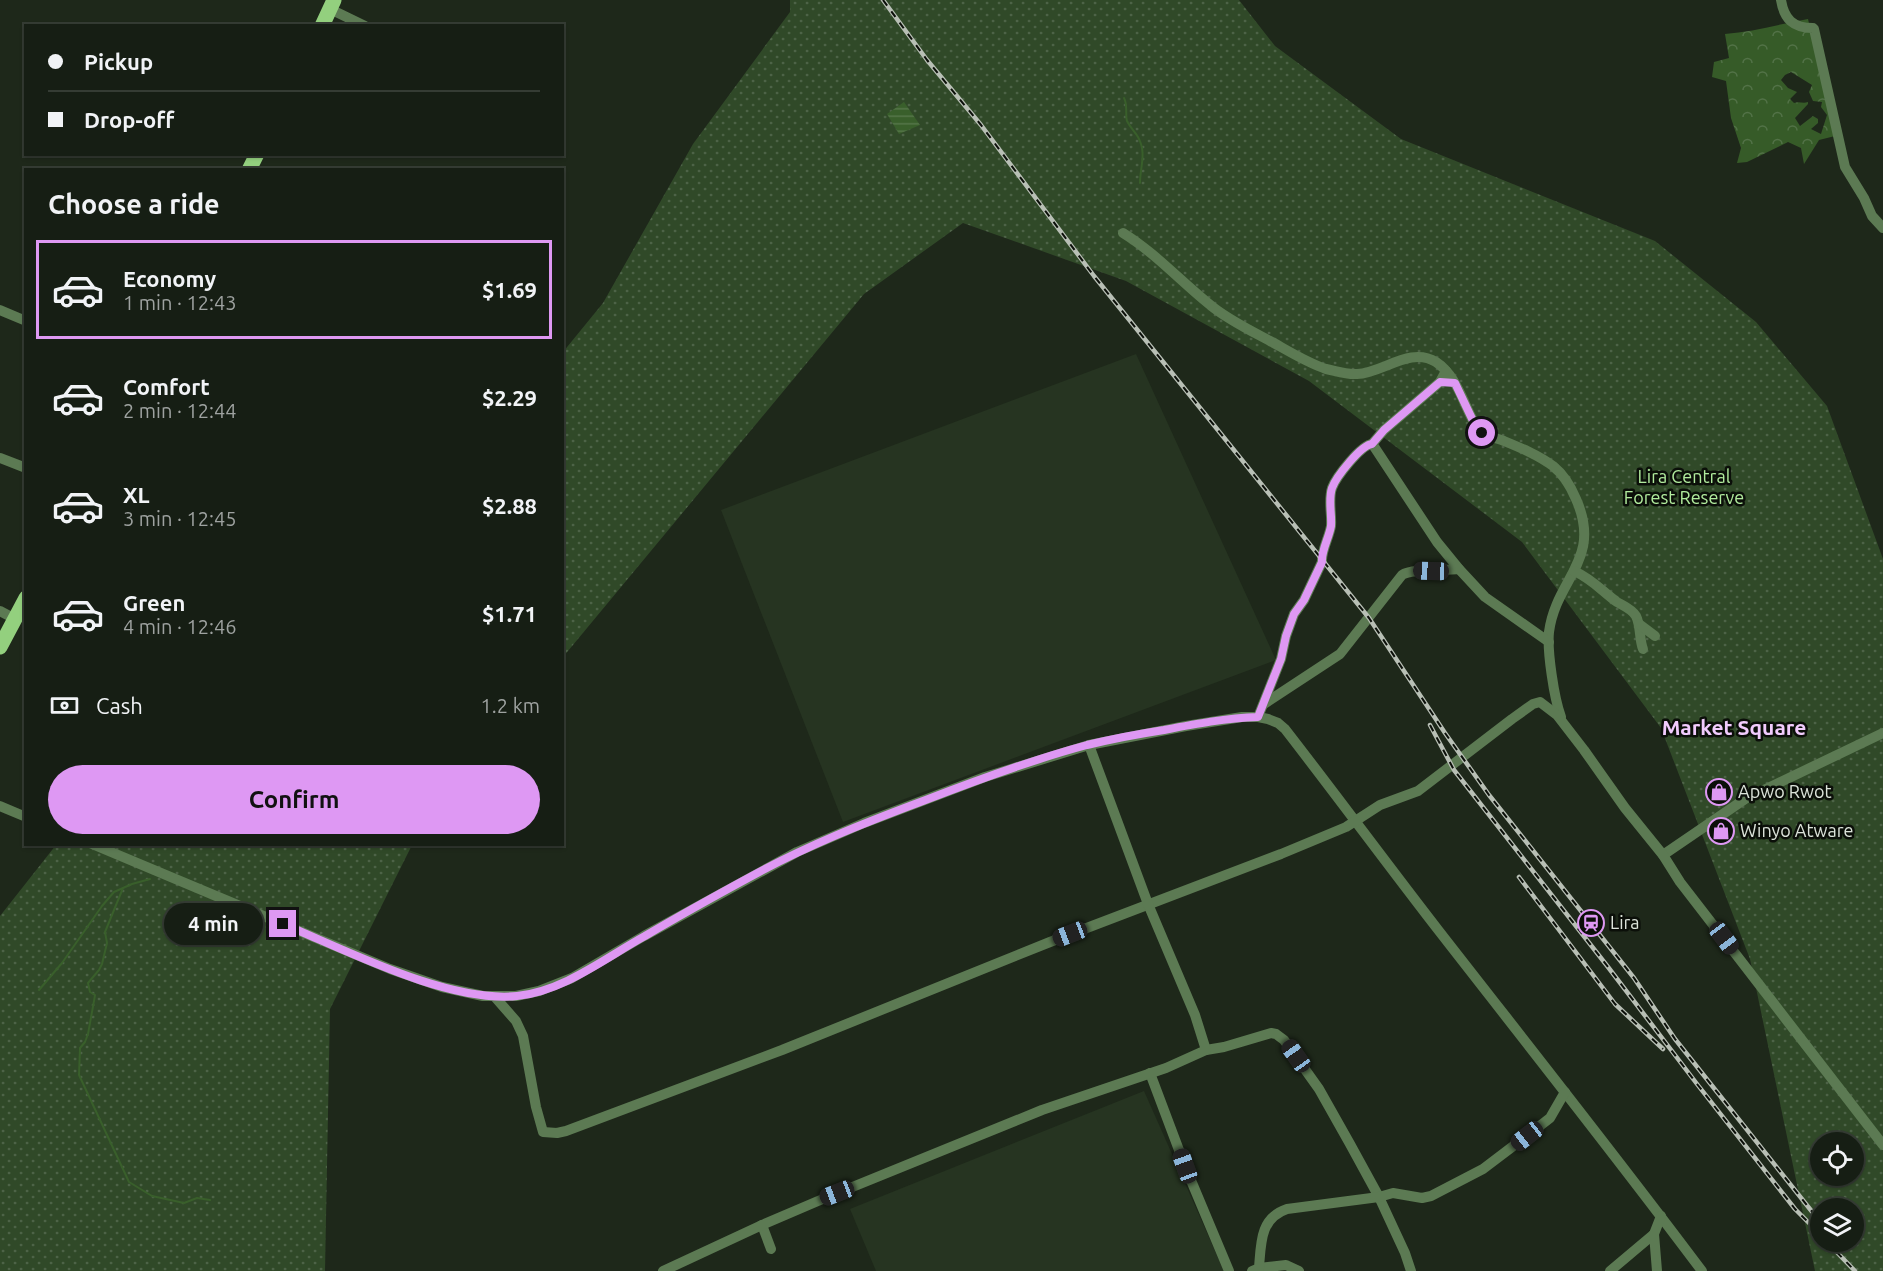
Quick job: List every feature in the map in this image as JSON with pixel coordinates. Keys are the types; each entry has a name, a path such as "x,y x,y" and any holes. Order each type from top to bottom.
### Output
{"main road":[{"path":"322,24 332,4"},
{"path":"0,647 24,602"}],"street":[{"path":"1781,0 1782,9 1787,18 1802,28 1814,29 1845,167 1872,216 1883,228"},
{"path":"332,4 362,24"},
{"path":"1123,233 1146,249 1216,309 1245,329 1322,368 1358,374 1373,371 1409,357 1421,357 1435,362 1455,383 1479,431 1532,453 1554,466 1571,487 1581,509 1585,538 1582,554 1558,602 1549,632 1557,706 1563,723"},
{"path":"0,310 24,320"},
{"path":"1258,717 1281,659 1294,614 1304,600 1322,562 1331,525 1332,486 1357,452 1368,444 1372,444 1384,430 1440,382 1446,371"},
{"path":"1440,382 1455,383"},
{"path":"1372,444 1437,542 1459,569 1485,597 1549,642"},
{"path":"0,458 24,467"},
{"path":"1264,704 1340,654 1402,575 1414,571 1459,569"},
{"path":"1574,571 1586,576 1635,614 1643,649"},
{"path":"0,611 15,619"},
{"path":"1639,624 1655,636"},
{"path":"494,996 516,1021 524,1036 536,1107 543,1132 574,1128 771,1054 1148,904 1281,854 1346,826 1380,806 1418,791 1533,704 1540,702 1549,707 1584,750 1629,814 1663,855 1680,882 1883,1145"},
{"path":"97,846 390,969 442,987 483,996 527,994 572,978 749,877 818,842 985,777 1089,745 1242,717 1268,719 1285,729 1702,1271"},
{"path":"1663,855 1745,799 1883,733"},
{"path":"1089,745 1148,904 1195,1015 1206,1050"},
{"path":"0,806 24,816"},
{"path":"663,1271 762,1225 1042,1110 1166,1068 1206,1050 1271,1033 1284,1040 1319,1089 1379,1197 1411,1271"},
{"path":"1150,1073 1185,1166 1229,1271"},
{"path":"1299,1271 1286,1265 1256,1269 1263,1231 1270,1219 1278,1212 1393,1194 1422,1198 1431,1196 1484,1169 1550,1118 1566,1092"},
{"path":"1657,1271 1654,1234 1661,1216"},
{"path":"762,1225 771,1249"},
{"path":"1610,1271 1654,1234"}],"shaded area":[{"path":"904,102 920,125 899,134 887,114"},
{"path":"1136,354 1276,660 843,822 721,510"},
{"path":"1144,1091 1224,1271 876,1271 850,1209"}],"green space":[{"name":"Lira Central Forest Reserve","path":"790,0 1239,0 1275,46 1401,139 1655,241 1756,322 1827,406 1883,559 1883,1271 1815,1271 1811,1252 1864,1252 1864,1198 1810,1198 1810,1247 1750,959 1661,728 1522,542 1309,381 1126,281 963,223 864,294 564,656 564,351 603,303 693,144 790,12"},
{"path":"1808,19 1835,136 1819,140 1804,164 1801,148 1788,142 1747,162 1737,163 1741,148 1731,118 1726,81 1712,77 1714,62 1729,58 1725,34","holes":["1791,72 1812,85 1809,92 1813,101 1822,102 1821,107 1827,115 1821,134 1811,129 1818,123 1818,119 1813,116 1800,126 1795,118 1808,102 1794,103 1790,99 1797,92 1788,88 1781,80"]},
{"path":"55,846 412,846 330,1009 325,1271 0,1271 0,916"}],"waterway":[{"path":"1124,98 1127,121 1141,143 1140,183"},
{"path":"39,990 62,963 114,892 150,879"},
{"path":"123,888 105,932 107,943 102,964 88,983 90,992 95,995 88,1034 80,1048 79,1075 129,1182 152,1196 184,1203 197,1198 210,1200"}],"railway":[{"path":"883,0 927,60 981,125 1094,276 1369,618 1489,795 1634,978 1675,1039 1810,1209"},
{"path":"1430,725 1454,770 1795,1209 1810,1224"},
{"path":"1519,877 1615,1004 1663,1049"},
{"path":"1837,1252 1855,1271"}],"place":[{"name":"Apwo Rwot","path":"1719,792"},
{"name":"Winyo Atware","path":"1721,831"},
{"name":"Lira","path":"1591,923"}],"district":[{"name":"Market Square","path":"1734,728"}],"route":[{"path":"283,924 390,969 442,987 483,996 516,996 538,992 587,970 797,852 985,777 1059,753 1113,739 1207,722 1258,717 1281,659 1294,614 1304,600 1322,562 1331,525 1332,486 1357,452 1368,444 1372,444 1384,430 1440,382 1455,383 1475,425 1482,433"}]}
